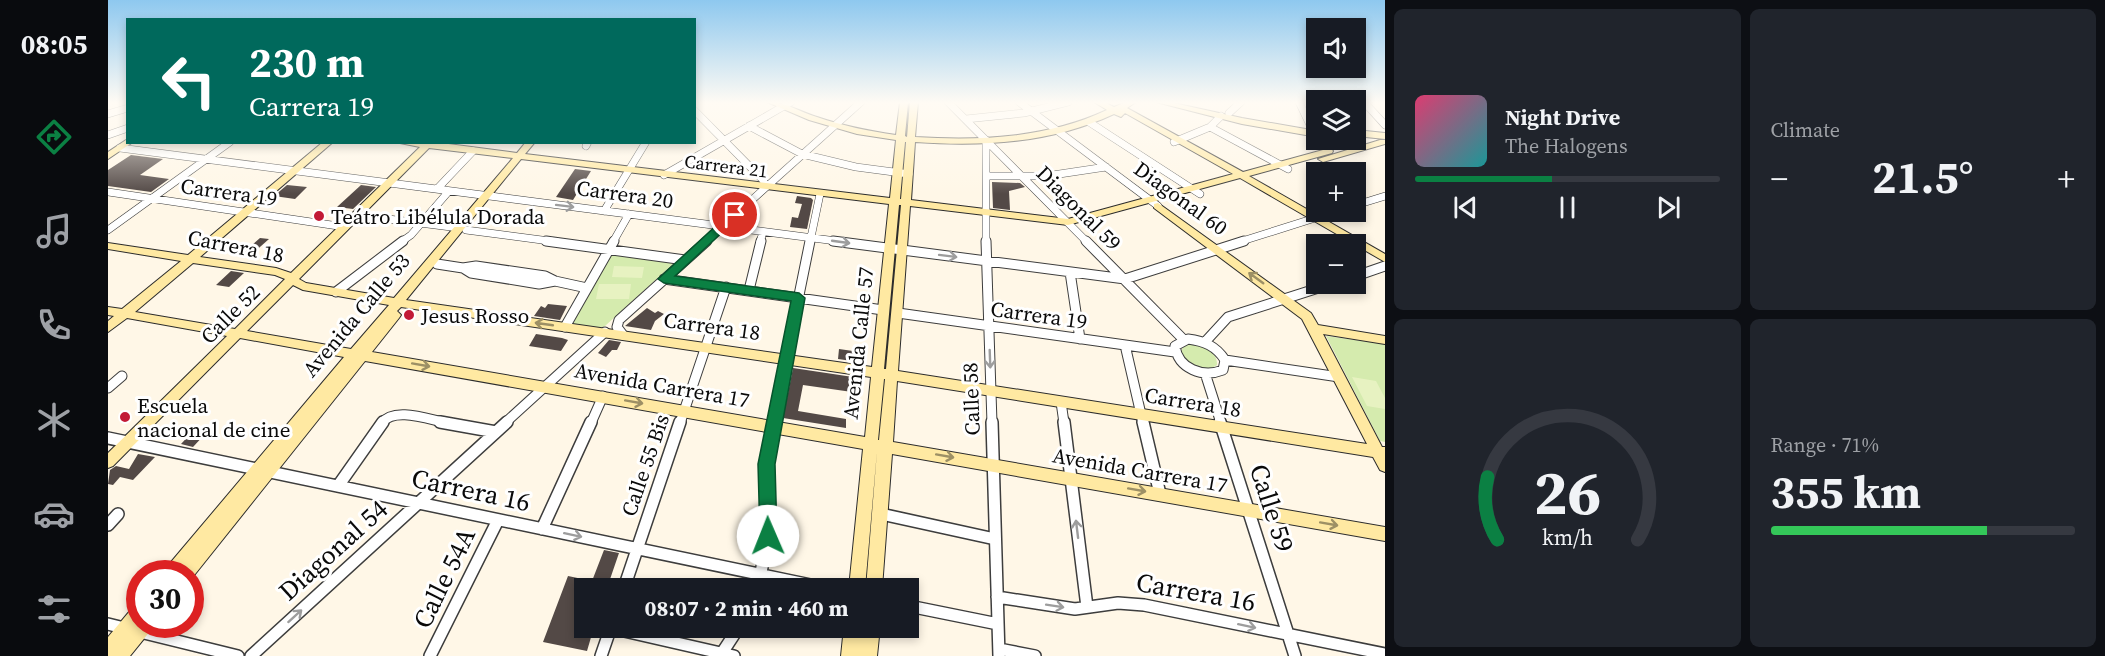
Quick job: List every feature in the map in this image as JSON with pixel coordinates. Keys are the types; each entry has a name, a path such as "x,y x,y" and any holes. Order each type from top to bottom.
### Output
{"street":[{"path":"717,133 763,180 766,187"},
{"path":"664,175 737,133"},
{"path":"762,133 802,154 847,165 909,174"},
{"path":"623,335 617,327 619,320 827,133"},
{"path":"875,133 912,138 986,140 1045,133"},
{"name":"Avenida Calle 57","path":"875,578 903,250 897,173 901,133"},
{"name":"Avenida Calle 57","path":"858,578 890,248 909,174 912,133"},
{"name":"Diagonal 59","path":"979,133 1184,340"},
{"name":"Diagonal 60","path":"1060,133 1307,316 1382,453 1385,466"},
{"path":"1105,133 1196,191"},
{"path":"1161,133 1306,216"},
{"path":"1177,141 1197,133"},
{"path":"1220,133 1284,167 1330,150"},
{"path":"1366,136 1384,140"},
{"path":"1366,139 1384,140"},
{"name":"Calle 58","path":"986,140 986,261 999,652"},
{"path":"1070,224 1384,140"},
{"path":"108,230 227,144"},
{"path":"108,328 327,144"},
{"name":"Carrera 21","path":"428,144 900,203 917,208 1070,224"},
{"name":"Calle 52","path":"108,462 428,144"},
{"name":"Avenida Calle 53","path":"522,157 530,144"},
{"name":"Avenida Calle 53","path":"196,560 263,471 358,354 522,157 536,144"},
{"path":"604,211 645,144"},
{"path":"108,156 125,145"},
{"name":"Carrera 20","path":"125,145 206,160 1125,279"},
{"path":"437,189 472,151"},
{"path":"986,176 1025,179 1106,167"},
{"path":"336,292 411,235 449,191"},
{"name":"Carrera 19","path":"108,192 345,227"},
{"path":"761,578 768,536 766,464 820,194"},
{"path":"1366,202 1385,196"},
{"path":"565,327 629,214"},
{"path":"357,215 685,260"},
{"path":"1125,279 1306,221"},
{"path":"1315,222 1333,234"},
{"path":"1317,222 1385,259"},
{"name":"Avenida Calle 53","path":"400,303 437,264 462,229"},
{"path":"749,290 763,232"},
{"name":"Carrera 18","path":"108,246 281,273 303,286 400,303 786,358 1382,453"},
{"path":"1366,255 1385,266"},
{"path":"437,264 463,268 471,273 539,284 555,281 587,288"},
{"path":"1366,273 1385,266"},
{"path":"1070,272 1080,339"},
{"path":"664,279 884,310"},
{"name":"Calle 55 Bis","path":"627,578 726,287"},
{"path":"1205,342 1228,316 1306,291"},
{"name":"Avenida Carrera 17","path":"108,310 1385,534"},
{"name":"Carrera 19","path":"898,313 1174,352"},
{"path":"1316,329 1385,340"},
{"name":"Diagonal 54","path":"251,656 605,332"},
{"path":"1184,340 1205,342 1220,352 1225,360 1225,367 1220,372 1205,373 1183,363 1174,352 1176,344 1184,340"},
{"path":"1125,345 1160,494"},
{"path":"1225,360 1340,377"},
{"name":"Calle 59","path":"1205,373 1295,656"},
{"path":"108,388 122,376"},
{"path":"542,529 603,396"},
{"path":"1061,402 1087,608"},
{"path":"338,486 390,415 397,414 496,432"},
{"name":"Carrera 16","path":"108,438 777,578"},
{"name":"Avenida Calle 53","path":"184,560 263,471"},
{"path":"108,525 118,514"},
{"path":"881,514 995,539"},
{"name":"Calle 54A","path":"430,656 498,520"},
{"name":"Carrera 16","path":"997,597 1075,609 1118,603 1144,604 1385,654"},
{"path":"919,608 998,624"},
{"path":"108,624 126,626"},
{"path":"108,651 126,637"},
{"path":"119,656 131,638"},
{"path":"173,638 238,656"},
{"path":"601,656 607,638"},
{"path":"653,638 725,655 734,638"},
{"path":"850,656 852,638"},
{"path":"868,656 870,638"},
{"path":"999,652 1035,656"}],"green space":[{"path":"611,253 674,260 674,263 605,326 598,329 574,326 573,321"},
{"path":"614,266 644,267 642,278 612,277"},
{"path":"599,284 631,284 629,299 596,299"},
{"path":"1326,336 1385,344 1385,442 1380,441"},
{"path":"1190,344 1204,347 1212,352 1217,365 1207,369 1197,367 1188,361 1181,352 1183,347"},
{"path":"1352,377 1376,381 1385,398 1385,409 1367,406"}],"building":[{"path":"131,155 163,159 140,175 169,179 151,192 108,186 108,170"},
{"path":"575,169 591,171 573,200 556,197"},
{"path":"992,182 1020,183 1025,187 1009,191 1010,210 993,208"},
{"path":"287,185 307,187 295,199 274,196"},
{"path":"361,185 376,187 353,209 337,207"},
{"path":"797,196 813,200 807,229 790,227 792,217 798,218 802,204 795,203"},
{"path":"260,238 269,239 251,255 242,254"},
{"path":"231,271 244,273 229,287 216,285"},
{"path":"548,304 567,306 560,320 534,316 541,306 545,308"},
{"path":"647,308 655,313 658,311 664,314 655,321 651,330 625,326"},
{"path":"536,334 568,340 561,351 529,346"},
{"path":"609,340 621,342 617,350 612,350 606,357 598,353"},
{"path":"839,349 860,352 859,362 838,359"},
{"path":"793,368 853,377 852,392 803,385 798,411 846,419 846,428 783,418"},
{"path":"194,430 206,433 193,447 181,444"},
{"path":"138,454 155,457 133,480 120,477 113,485 108,484 110,470 116,466 129,469"},
{"path":"604,550 619,553 610,578 593,578"},
{"path":"568,576 578,578 574,578 574,638 591,638 587,651 543,642"}],"place":[{"name":"Teátro Libélula Dorada","path":"319,216"},
{"name":"Jesus Rosso","path":"409,315"},
{"name":"Escuela nacional de cine","path":"125,417"}],"route":[{"path":"735,215 664,279 799,298 766,464 768,536"}]}
